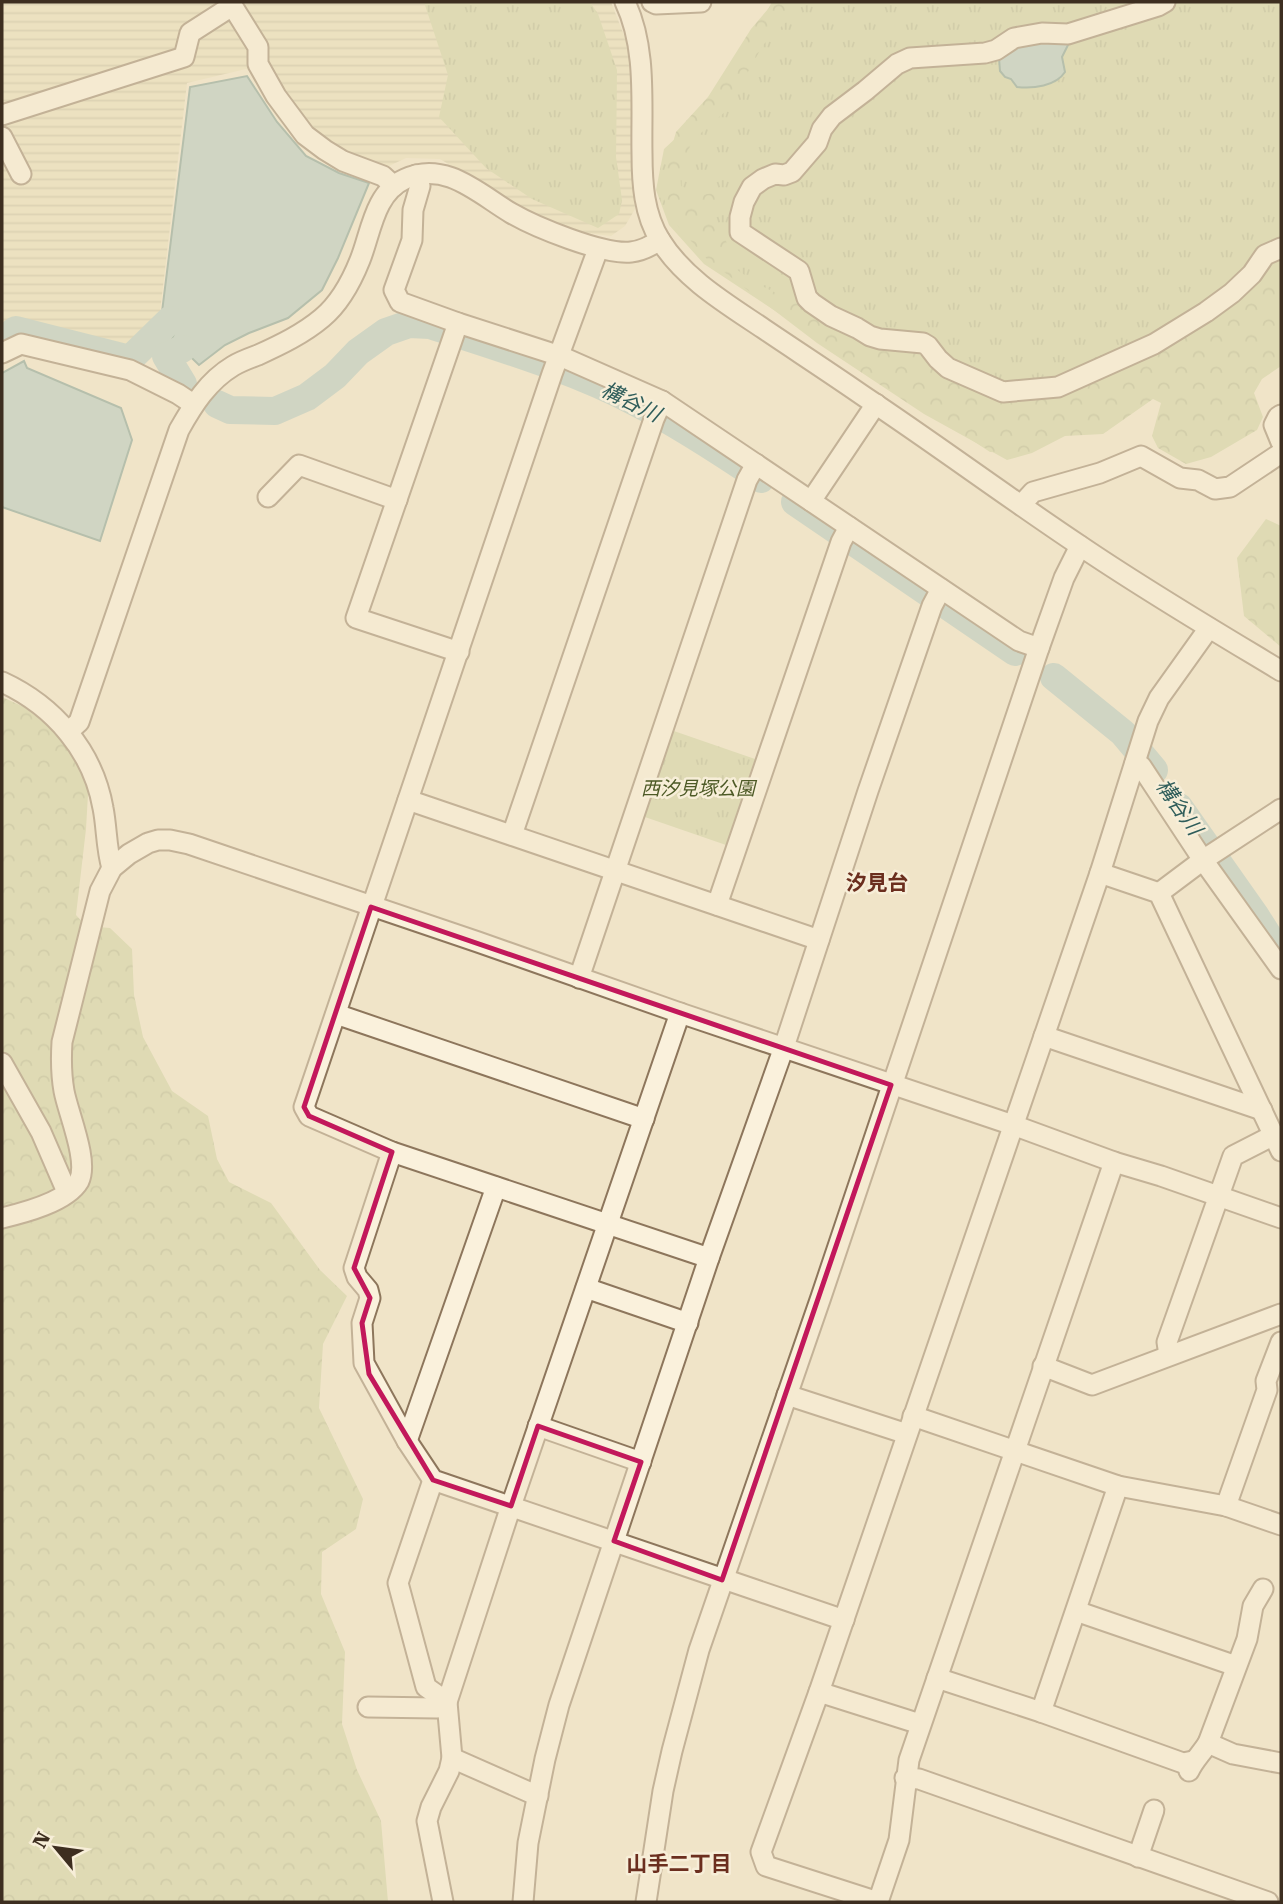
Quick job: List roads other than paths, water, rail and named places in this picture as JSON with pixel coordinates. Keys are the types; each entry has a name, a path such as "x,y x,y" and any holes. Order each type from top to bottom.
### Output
{"street":[{"path":"702,2 652,2 648,6 627,6 636,36 640,68 642,188 649,215 660,240 671,255 692,278 727,304 1080,546 1281,671"},
{"path":"1165,2 1068,34 1042,33 1014,38 996,50 985,53 910,58 897,64 832,116 822,129 817,143 792,172 775,174 752,187 744,202 740,232 799,271 807,298 831,316 880,339 923,343 948,368 1003,392 1058,387 1154,344 1232,293 1252,274 1265,255 1281,248"},
{"path":"2,115 184,57 190,33 231,4 258,47 258,64 276,96 305,135 343,161 383,176 394,186"},
{"path":"2,137 21,174"},
{"path":"68,732 79,722 180,430 193,404 214,381 234,366 298,336 324,317 345,291 359,261 372,221 382,200 394,186 405,178 416,175 449,175 513,214 598,249 618,253 634,252 660,240"},
{"path":"416,175 420,187 413,210 412,240 394,290 400,302 455,331 556,364 658,409 752,471 811,501 845,533 937,596 1020,641 1039,648"},
{"path":"598,249 556,364 304,1107 309,1116 392,1152 709,1258"},
{"path":"455,331 356,618 459,652"},
{"path":"2,353 21,344 130,370 193,404"},
{"path":"811,501 876,404"},
{"path":"512,835 658,409"},
{"path":"1281,415 1274,425 1281,442"},
{"path":"1021,505 1033,492 1100,473 1141,456 1180,478 1198,480 1215,489 1230,487 1281,453"},
{"path":"268,497 299,465 397,500"},
{"path":"579,978 752,471"},
{"path":"716,905 845,533"},
{"path":"646,1902 659,1814 672,1751 699,1650 1063,578 1080,546"},
{"path":"523,1902 528,1843 559,1705 709,1258 784,1047 864,803 937,596"},
{"path":"1114,1162 920,1724 905,1778 899,1840 878,1902 766,1866 761,1852 844,1620 1100,873 1148,720 1158,698 1209,628"},
{"path":"2,682 22,692 52,714 86,759 103,808 112,867"},
{"path":"1137,753 1141,766 1209,856 1281,970"},
{"path":"408,800 820,940"},
{"path":"1159,893 1209,856 1281,809"},
{"path":"2,1218 39,1208 78,1183 83,1168 64,1092 62,1042 100,891 112,867 129,854 158,840 189,844 1281,1218"},
{"path":"1100,873 1159,893 1277,1143 1233,1156 1167,1342 1169,1355"},
{"path":"443,1902 427,1822 452,1758 447,1702 538,1426 680,1013"},
{"path":"336,1014 644,1119"},
{"path":"1044,1036 1262,1110"},
{"path":"2,1063 41,1132 67,1192"},
{"path":"392,1152 354,1268 370,1298 362,1323 364,1363 433,1480 844,1620"},
{"path":"407,1440 496,1187"},
{"path":"586,1288 688,1323"},
{"path":"1043,1366 1092,1385 1281,1314"},
{"path":"1226,1506 1274,1393 1266,1381 1281,1342"},
{"path":"787,1395 1015,1450 1118,1486 1226,1506 1281,1525"},
{"path":"538,1426 641,1462"},
{"path":"433,1480 398,1583 425,1687 447,1702"},
{"path":"1041,1712 1118,1486"},
{"path":"937,1678 1041,1712 1191,1767 1208,1743 1247,1639 1253,1606 1263,1588"},
{"path":"1076,1611 1236,1666"},
{"path":"819,1692 920,1724"},
{"path":"368,1707 437,1707 447,1702"},
{"path":"1208,1743 1233,1754 1281,1763"},
{"path":"452,1758 537,1796"},
{"path":"905,1778 919,1779 1247,1899 1268,1902"},
{"path":"1138,1857 1154,1810"}],"water":[{"path":"1023,39 1065,40 1068,45 1062,57 1065,72 1061,77 1044,86 1023,88 1017,87 1011,79 1005,77 1000,71 999,58"},
{"path":"247,76 277,122 306,156 339,173 369,183 322,290 288,318 225,345 199,365 172,339 176,329 162,312 190,87"},
{"path":"24,361 27,368 121,408 132,440 100,541 2,507 2,373"}],"waterway":[{"path":"2,340 16,330 130,359 170,320"},
{"name":"構谷川","path":"217,404 230,410 275,411 307,397 335,376 358,352 386,332 409,324 430,325 535,360 612,391 653,411 761,479"},
{"name":"構谷川","path":"182,349 166,356 183,384"},
{"name":"構谷川","path":"795,502 1015,652"},
{"name":"構谷川","path":"1054,677 1123,733 1154,770"},
{"name":"構谷川","path":"1179,807 1281,956"}],"district":[{"name":"汐見台","path":"877,883"},
{"name":"山手二丁目","path":"679,1864"}],"park label":[{"name":"西汐見塚公園","path":"698,788"}]}
